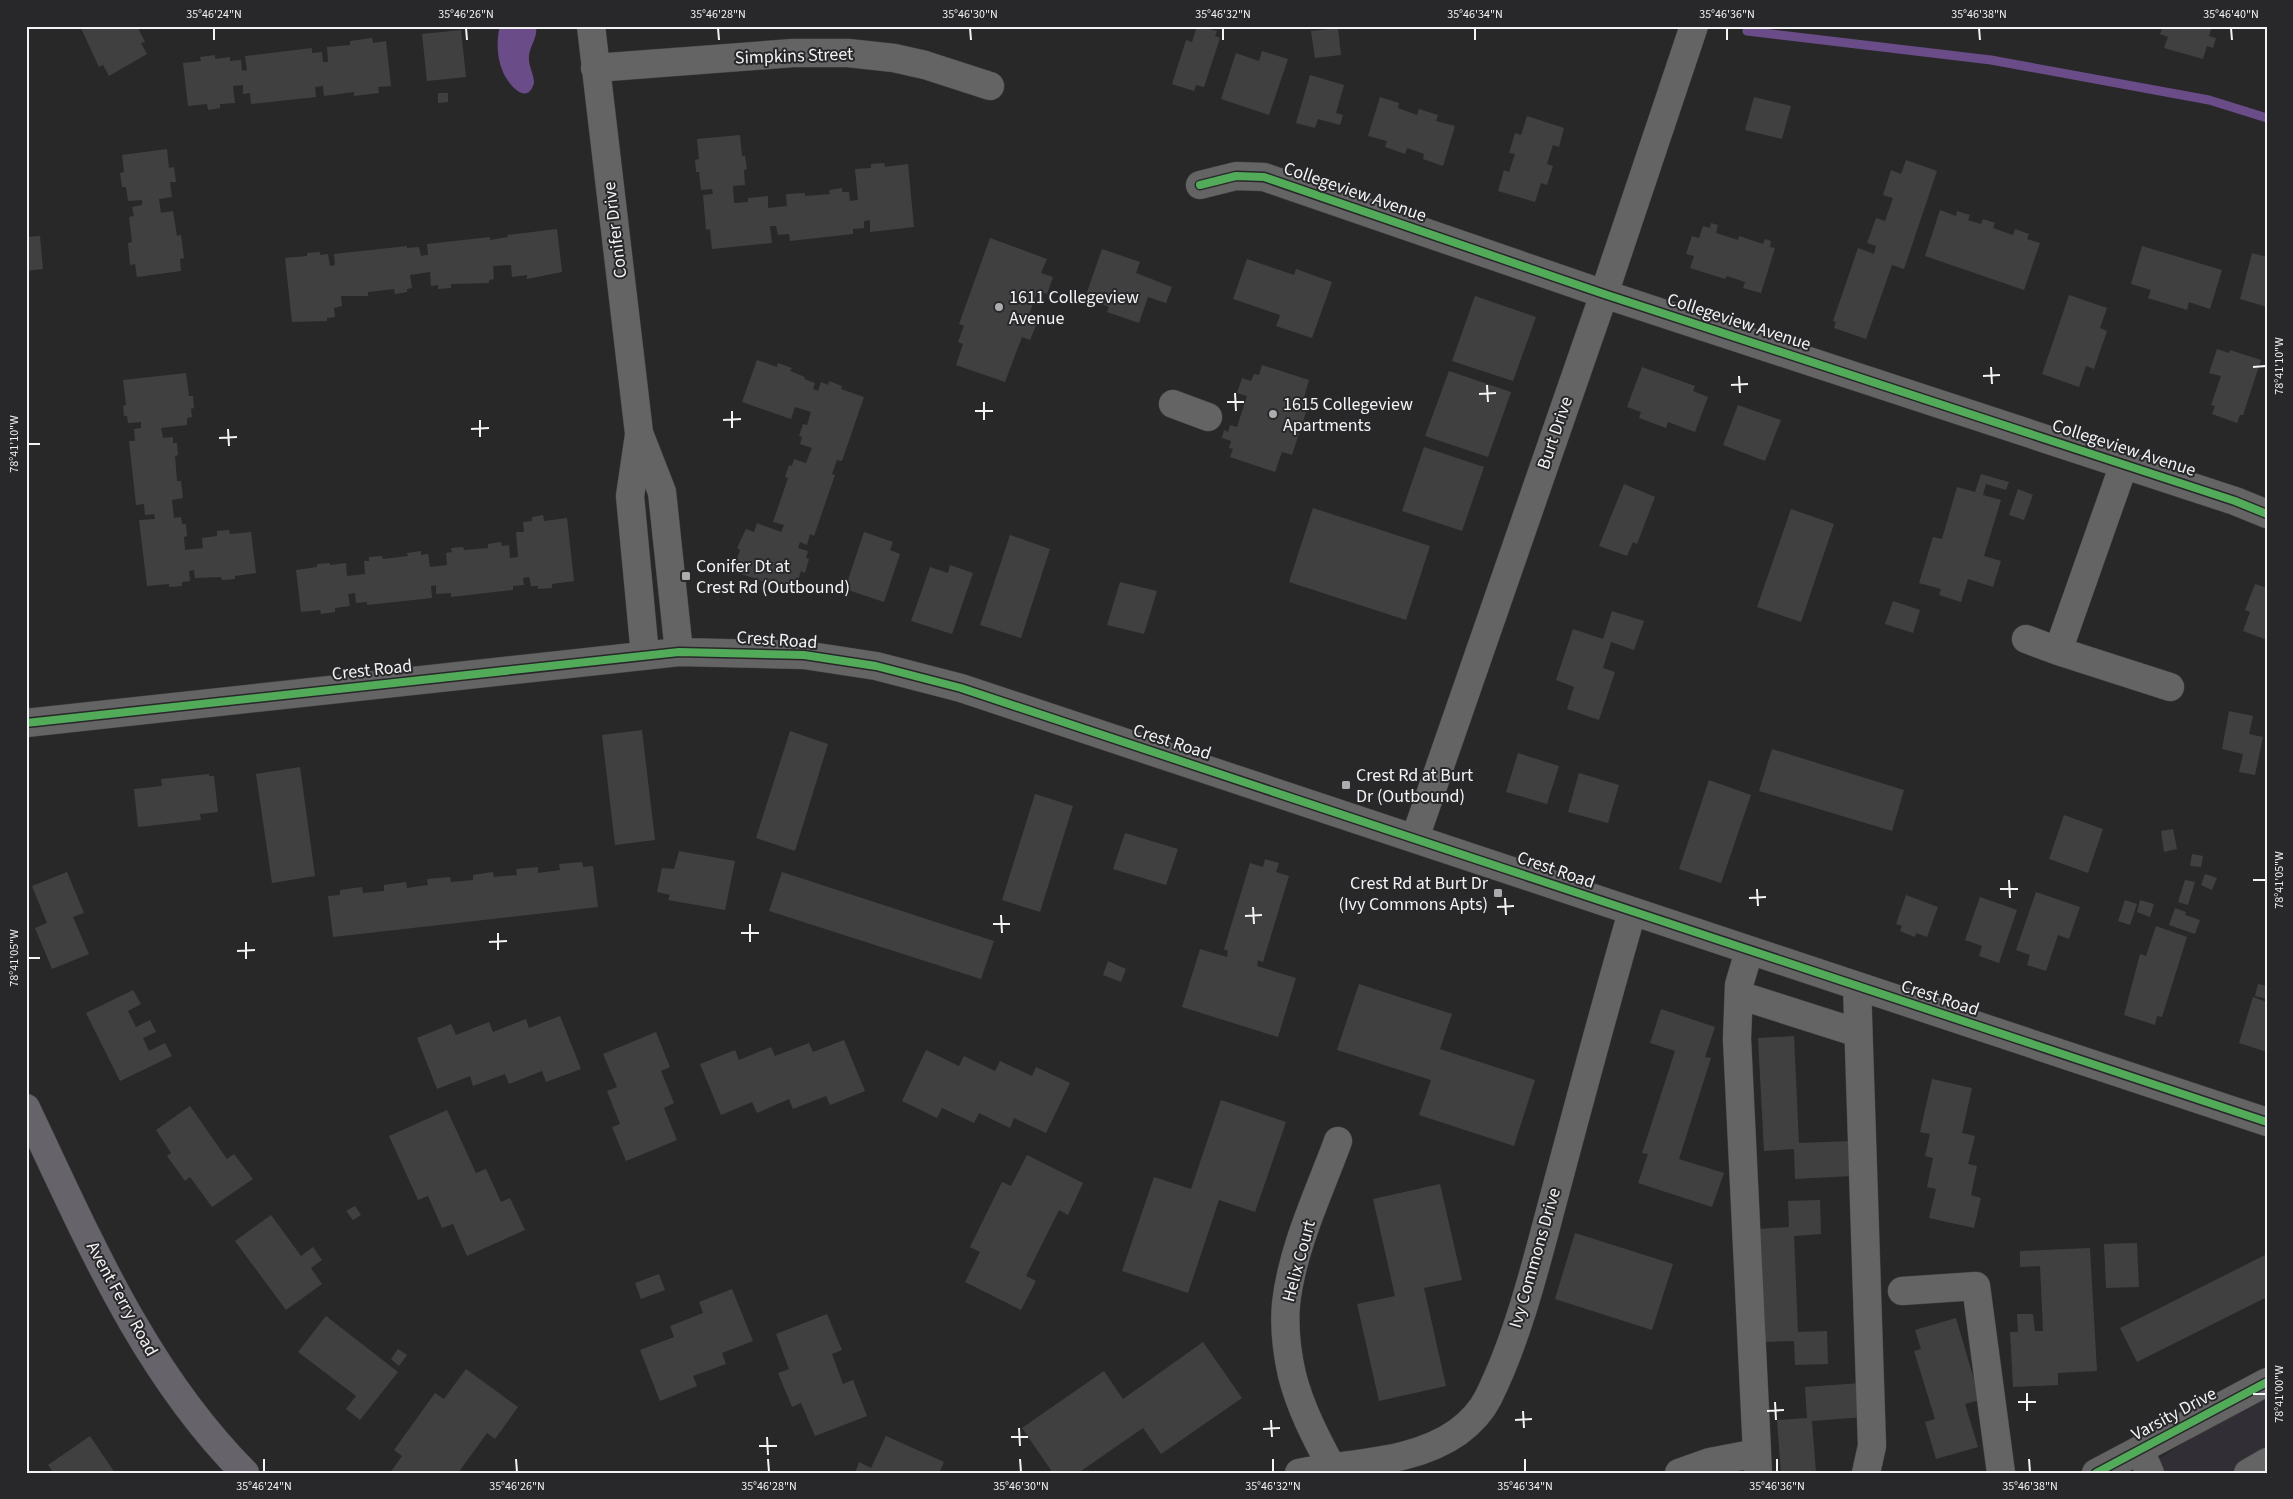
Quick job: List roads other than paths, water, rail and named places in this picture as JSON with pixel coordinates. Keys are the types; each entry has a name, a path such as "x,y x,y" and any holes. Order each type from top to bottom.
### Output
{"main road":[{"name":"Avent Ferry Road","path":"26,1108 89,1240 121,1303 144,1342 205,1427 245,1473"}],"street":[{"name":"Conifer Drive","path":"591,26 639,433 662,492 679,652"},
{"name":"Burt Drive","path":"1414,838 1604,294 1694,26"},
{"name":"Simpkins Street","path":"595,68 793,53 848,53 894,58 917,63 990,86"},
{"name":"Collegeview Avenue","path":"1200,185 1236,176 1264,177 1604,294 2124,464 2235,501 2267,514"},
{"path":"1173,404 1208,417"},
{"name":"Conifer Drive","path":"639,433 630,496 645,656"},
{"path":"2058,650 2124,464"},
{"path":"2026,639 2170,687"},
{"name":"Crest Road","path":"26,723 679,652 804,656 876,666 961,688 2267,1122"},
{"name":"Ivy Commons Drive","path":"1299,1473 1331,1466 1361,1464 1425,1449 1459,1431 1472,1419 1487,1400 1512,1338 1539,1250 1632,912"},
{"path":"1679,1473 1710,1462 1758,1463 1737,1039 1739,995 1749,950"},
{"path":"1857,986 1872,1446 1866,1473"},
{"path":"1739,995 1858,1032"},
{"name":"Helix Court","path":"1331,1466 1312,1428 1293,1377 1287,1340 1286,1304 1295,1262 1338,1141"},
{"path":"1902,1291 1976,1286 2001,1473"},
{"name":"Varsity Drive","path":"2096,1473 2145,1461 2267,1382"},
{"path":"2248,1473 2267,1462"}],"waterway":[{"path":"1747,31 1991,60 2209,100 2267,118"}],"place":[{"name":"1611 Collegeview Avenue","path":"999,307"},
{"name":"1615 Collegeview Apartments","path":"1273,414"},
{"name":"Conifer Dt at Crest Rd (Outbound)","path":"686,576"},
{"name":"Crest Rd at Burt Dr (Outbound)","path":"1346,785"},
{"name":"Crest Rd at Burt Dr (Ivy Commons Apts)","path":"1498,893"}]}
